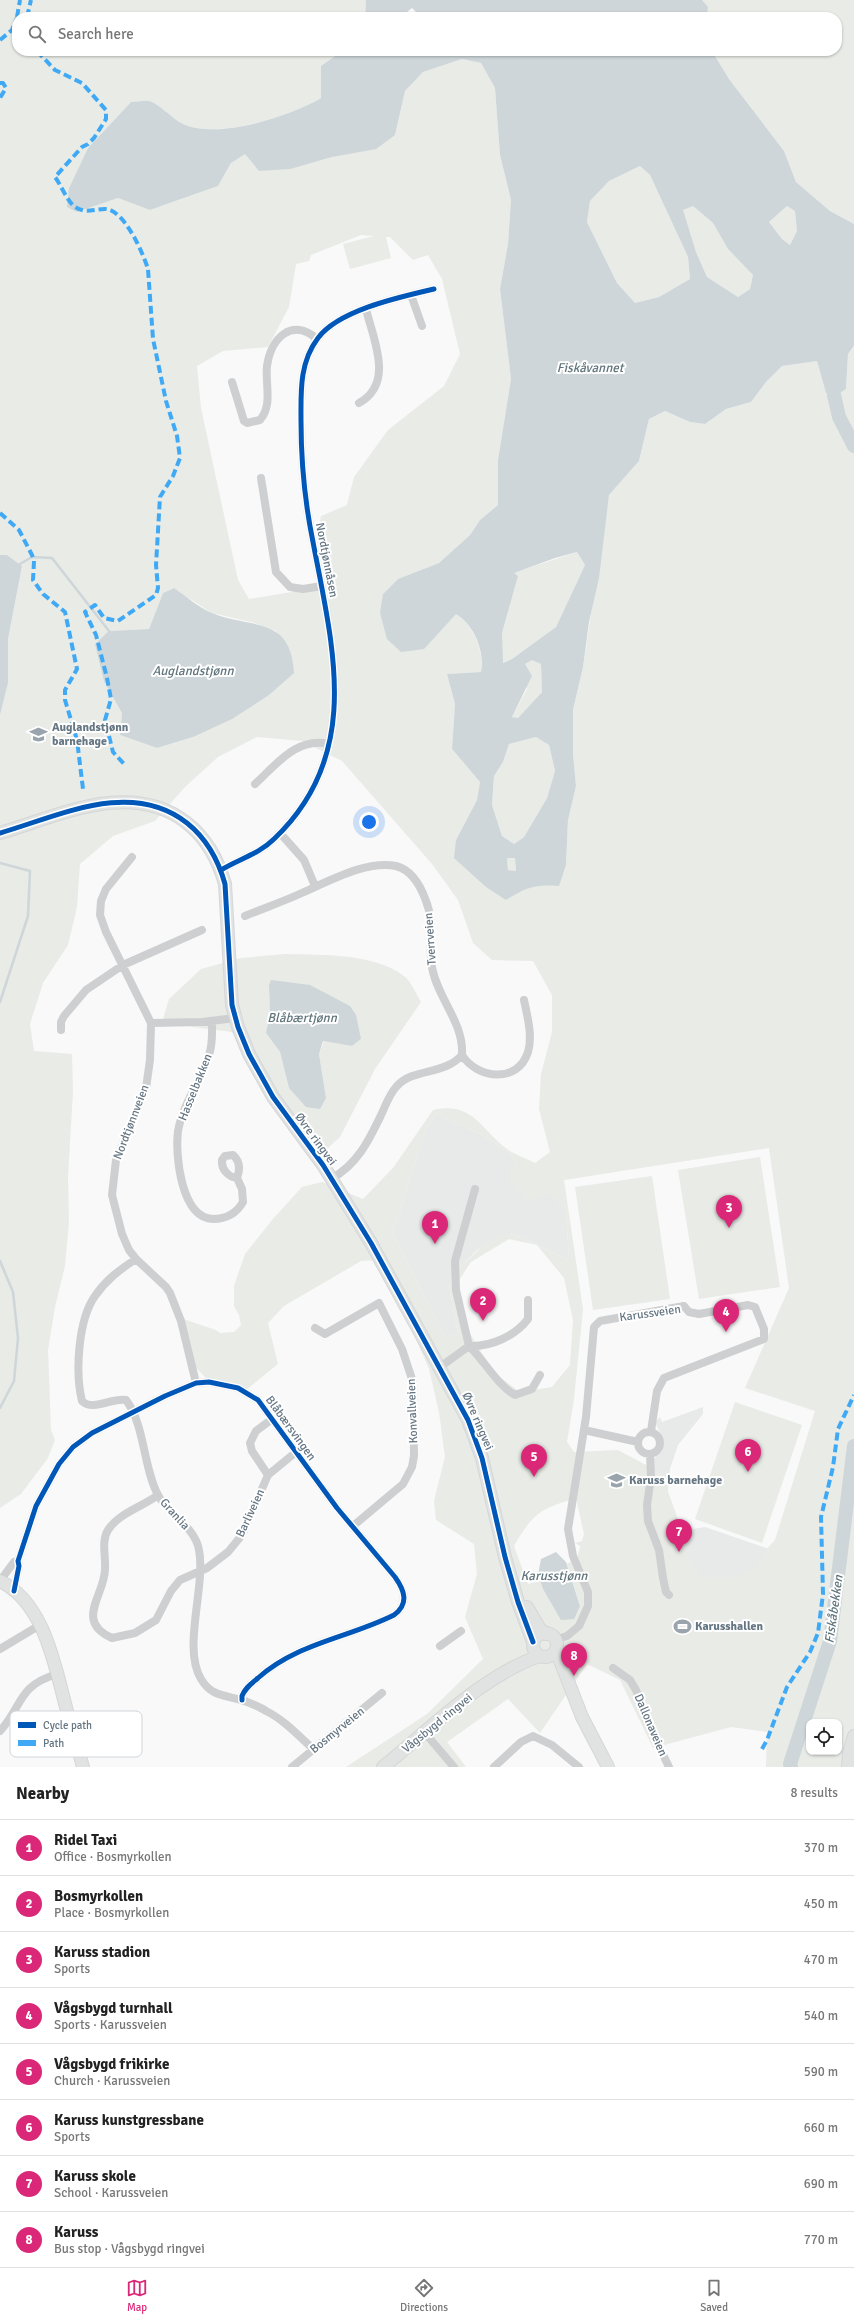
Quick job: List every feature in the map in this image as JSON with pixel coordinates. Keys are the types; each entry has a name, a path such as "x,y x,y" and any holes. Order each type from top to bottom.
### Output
{"street":[{"name":"Nordtjønnåsen","path":"221,870 257,852 280,833 314,790 329,744 334,713 333,646 306,502 301,429 301,381 308,359 317,339 342,317 434,289"},
{"path":"411,295 422,326"},
{"path":"359,403 369,397 380,366 377,345 366,309"},
{"path":"232,382 244,421 247,424 260,420 267,408 269,357 279,338 285,332 297,328 308,331 317,339"},
{"name":"Nordtjønnåsen","path":"261,478 276,572 290,587 303,589 322,586"},
{"path":"255,784 296,748 310,742 329,744"},
{"name":"Øvre ringvei","path":"0,833 98,805 123,801 144,802 171,812 191,826 210,847 221,870 226,899 230,987 235,1018 249,1054 265,1083 331,1179 371,1243 440,1366 468,1420 480,1450 502,1547 510,1574 525,1604 540,1628 544,1647"},
{"path":"280,833 304,860 315,886"},
{"name":"Nordtjønnveien","path":"132,857 106,889 100,907 106,932 151,1022 150,1060 146,1088 119,1151 112,1185 116,1214 122,1234 136,1259 160,1281 170,1293 181,1321 196,1383"},
{"name":"Tverrveien","path":"245,916 315,886 355,871 397,866 413,877 423,893 430,912 431,966 437,985 459,1030 462,1055"},
{"path":"61,1030 61,1022 64,1016 81,996 92,986 123,965 202,930"},
{"path":"331,1179 349,1168 363,1151 396,1087 410,1077 444,1067 457,1060 462,1055 470,1065 484,1074 506,1074 520,1066 529,1047 524,1000"},
{"path":"151,1022 212,1021 235,1018"},
{"name":"Hasselbakken","path":"212,1021 210,1054 187,1102 178,1131 180,1170 190,1205 196,1212 211,1219 227,1217 239,1208 243,1194 237,1178"},
{"path":"475,1189 454,1262 456,1290 469,1346 478,1354 507,1389 515,1395 532,1389 540,1375"},
{"name":"Granlia","path":"136,1259 110,1277 93,1297 81,1333 79,1360 80,1393 82,1401 86,1405 94,1406 114,1400 123,1400 129,1405 158,1495 169,1510 186,1526 197,1541 200,1556 200,1570 194,1654 198,1673 212,1692 230,1699 242,1700 272,1714 313,1749"},
{"path":"440,1366 469,1346 478,1346 494,1342 516,1331 528,1319 528,1300"},
{"name":"Konvallveien","path":"315,1328 325,1334 379,1303 400,1345 413,1382 414,1456 409,1475 397,1490 353,1526"},
{"name":"Karussveien","path":"544,1647 567,1636 579,1626 588,1606 587,1589 575,1562 568,1533 569,1514 584,1430 592,1331 594,1327 600,1321 684,1306 689,1312 699,1314 748,1305 755,1307 764,1329 764,1339 664,1378 657,1391 651,1431"},
{"name":"Blåbærsvingen","path":"14,1591 18,1561 36,1506 64,1457 85,1437 196,1383 219,1384 245,1391 258,1400 353,1526 401,1585 405,1597 400,1610 385,1620 285,1657 248,1686 242,1696 242,1700"},
{"name":"Blåbærsvingen","path":"250,1440 256,1431 272,1419"},
{"path":"584,1430 638,1442"},
{"path":"651,1431 659,1438 660,1445 657,1451 650,1454 643,1452 638,1442 643,1433 651,1431"},
{"name":"Barliveien","path":"250,1440 252,1451 268,1475"},
{"name":"Barliveien","path":"158,1495 118,1519 107,1531 105,1575 94,1605 95,1624 105,1635 112,1638 127,1636 144,1629 156,1620 171,1591 180,1580 200,1570 228,1552 242,1535 268,1475 296,1452"},
{"path":"650,1454 651,1477 647,1505 648,1521 660,1550 666,1592 670,1595"},
{"name":"Blåbærsvingen","path":"0,1581 14,1562 18,1561"},
{"path":"0,1581 14,1591 30,1609 40,1625 68,1711"},
{"path":"0,1649 40,1625"},
{"path":"440,1646 461,1631"},
{"path":"544,1647 576,1710 582,1717 608,1767"},
{"name":"Vågsbygd ringvei","path":"382,1767 492,1680 544,1647"},
{"name":"Dallonaveien","path":"614,1668 630,1680 636,1690 648,1722 669,1767"},
{"path":"12,1711 26,1690 41,1680 57,1674"},
{"name":"Bosmyrveien","path":"292,1767 382,1693"},
{"path":"0,1730 10,1715"},
{"path":"425,1733 454,1767"},
{"path":"494,1767 521,1742 533,1736 552,1745 579,1767"},
{"path":"848,1767 849,1753 854,1736"},
{"path":"81,1757 84,1767"}],"shaded area":[{"path":"0,0 366,0 365,12 12,12 12,56 335,56 321,66 321,98 291,112 252,124 232,128 196,128 181,123 153,102 131,102 88,148 69,188 77,212 118,198 150,210 176,201 218,186 231,163 245,153 259,171 277,169 328,158 395,135 405,91 423,72 462,59 481,63 495,88 500,155 511,200 508,244 500,289 511,379 498,460 498,505 480,520 470,535 439,563 398,579 383,594 446,623 456,613 473,632 481,655 481,672 447,674 455,704 452,749 480,782 477,800 456,840 506,900 531,887 559,885 566,865 568,820 576,786 573,754 573,710 583,667 609,495 639,461 649,419 665,411 690,422 705,424 726,409 751,402 766,382 782,366 817,361 826,393 837,395 846,389 848,354 854,347 854,1767 766,1767 767,1732 731,1727 653,1748 620,1680 587,1664 540,1733 508,1699 447,1742 466,1767 346,1767 427,1714 483,1659 465,1617 477,1574 474,1544 436,1520 434,1501 445,1457 439,1412 429,1369 381,1260 361,1261 284,1306 268,1323 278,1364 246,1390 210,1382 189,1361 177,1317 216,1330 220,1333 234,1332 241,1325 239,1315 234,1306 234,1286 245,1254 272,1220 302,1187 322,1182 363,1199 393,1168 433,1110 447,1108 458,1109 467,1113 507,1149 535,1163 550,1152 539,1109 541,1074 552,1032 552,995 533,961 492,960 473,943 458,900 432,864 342,761 302,741 257,737 218,757 185,787 155,821 113,836 80,864 77,907 68,945 43,983 30,1024 34,1051 72,1054 73,1091 68,1178 69,1222 65,1266 55,1307 48,1350 51,1430 55,1440 48,1458 21,1494 0,1508 0,715 8,683 8,639 22,566 7,555 0,555","holes":["361,235 374,236 343,244 350,269 391,258 386,237 390,237 413,260 428,255 442,279 460,354 444,386 388,430 354,477 347,505 321,516 317,537 323,581 292,592 249,599 238,580 201,408 197,366 223,351 268,347 289,307 296,264 309,261 311,255","173,588 212,613 255,623 276,631 193,737 157,748 120,735 122,713 109,631 149,629 163,593","436,1114 480,1134 511,1153 515,1165 506,1176 526,1202 550,1193 566,1208 569,1260 512,1233 489,1240 458,1269 449,1286 458,1334 446,1338 393,1234 425,1131","769,1148 789,1288 745,1388 815,1411 775,1540 763,1553 758,1565 736,1577 702,1577 688,1558 677,1516 661,1473 618,1450 574,1452 567,1442 574,1399 583,1309 564,1180","509,1239 537,1245 564,1278 573,1320 570,1365 552,1387 520,1392 494,1373 469,1332 455,1286 471,1262","576,1498 584,1534 577,1558 567,1564 580,1605 543,1589 540,1581 528,1584 514,1546 532,1519 546,1509"]},
{"path":"702,0 854,0 854,224 830,211 796,182 784,151 729,79 715,56 842,56 842,12 708,12 708,7"},
{"path":"640,166 650,175 688,257 690,279 659,297 635,303 617,283 587,222 590,201 609,181"},
{"path":"693,206 713,223 728,249 753,275 750,289 738,297 707,277 696,252 682,210"},
{"path":"787,206 795,211 797,231 790,245 782,239 769,222"},
{"path":"577,552 585,565 556,627 512,659 502,663 502,633 518,576 513,573"},
{"path":"532,659 541,664 542,692 518,718 512,717 527,689 525,664"},
{"path":"536,737 549,745 555,771 547,798 524,837 514,844 502,836 492,805 494,776 503,762 509,744"},
{"path":"507,858 515,858 516,871 508,870"},
{"path":"285,954 331,955 363,959 392,968 407,978 421,1002 375,1069 340,1137 319,1156 256,1062 232,1032 193,1027 163,1019 169,999 201,969 241,958","holes":["269,985 361,1039 352,1046 324,1041 319,1054 326,1098 289,1088 280,1052 266,1033 270,1013"]},
{"path":"436,1114 480,1134 511,1153 515,1165 566,1208 569,1260 512,1233 477,1250 458,1269 449,1286 458,1334 446,1338 393,1234 425,1131"},
{"path":"760,1157 780,1287 699,1299 678,1170"},
{"path":"652,1176 670,1299 593,1310 575,1187"},
{"path":"735,1402 802,1425 762,1543 695,1519"},
{"path":"703,1407 703,1414 678,1445 670,1469 667,1500 682,1533 687,1530 705,1527 775,1551 781,1610 580,1551 580,1546 575,1543 648,1522 654,1459 662,1451 664,1442 655,1422 660,1417 662,1422"}],"water":[{"path":"366,0 702,0 708,7 708,12 416,12 412,8 407,12 365,12"},
{"name":"Fiskåvannet","path":"335,56 715,56 729,79 784,151 796,182 830,211 854,224 854,346 848,354 846,389 837,395 826,393 817,361 782,366 766,382 751,402 726,409 705,424 690,422 665,411 649,419 639,461 609,495 599,578 589,622 583,667 573,710 573,754 576,786 568,820 566,865 559,886 531,887 506,900 486,887 454,858 456,840 477,800 480,782 452,749 455,704 447,674 481,672 482,664 480,647 468,625 456,614 424,649 401,652 387,639 380,613 383,594 398,579 439,563 470,535 480,520 498,505 498,460 511,379 500,289 508,244 511,200 500,155 495,88 481,63 462,59 423,72 405,91 395,135 376,149 332,157 290,169 259,171 245,154 231,163 218,186 150,210 118,198 77,212 67,207 69,188 88,148 131,102 153,102 181,123 196,128 213,129 232,128 272,119 308,105 321,98 321,66","holes":["640,166 650,175 688,257 690,279 659,297 635,303 617,283 587,222 590,201 609,181","693,206 713,223 728,249 753,275 750,289 738,297 707,277 696,252 683,210","787,206 795,211 797,231 790,245 782,239 769,222","577,552 585,565 556,627 512,659 503,663 502,633 518,576 514,573 555,558","532,660 541,664 542,692 518,718 512,717 532,676 525,664","536,737 549,745 555,771 547,798 524,837 514,844 502,836 492,805 494,776 503,762 509,744","507,858 515,858 516,871 508,870"]},
{"path":"0,555 7,555 22,566 8,639 8,683 0,715"},
{"name":"Auglandstjønn","path":"174,588 207,611 227,618 266,627 277,633 285,641 291,654 294,673 269,695 232,719 193,737 157,748 120,735 122,713 104,681 95,644 109,631 149,629 163,593"},
{"name":"Blåbærtjønn","path":"271,980 310,985 350,1006 356,1015 361,1039 352,1046 323,1041 319,1054 326,1098 320,1109 306,1107 289,1088 280,1052 266,1033 270,1013 269,985"},
{"name":"Karusstjønn","path":"556,1552 566,1562 580,1606 574,1619 561,1620 543,1589 538,1575 541,1559"}],"waterway":[{"name":"Fiskåbekken","path":"834,395 839,417 854,446"},
{"path":"20,564 32,557 52,558 109,631"},
{"path":"0,863 30,871 28,916 0,1002"},
{"path":"0,1261 13,1292 18,1338 14,1381 0,1408"},
{"name":"Fiskåbekken","path":"791,1767 790,1764 830,1641 854,1446"}],"marked path":[{"path":"18,12 20,0"},
{"path":"28,12 31,0"},
{"path":"0,40 12,30"},
{"path":"42,56 55,70 82,83 106,110 106,119 94,138 82,147 55,177 69,201 75,207 86,211 105,209 112,211 119,216 132,233 142,253 148,269 153,339 166,401 177,436 180,458 173,476 160,497 156,565 158,588 156,595 118,621 104,618 95,605 85,612 96,635 107,678 111,699 105,720 113,752 125,765"},
{"path":"0,83 3,83 6,88 0,98"},
{"path":"0,513 19,530 32,555 34,561 33,580 43,594 65,612 77,669 65,690 65,700 77,740 83,789"},
{"path":"762,1749 767,1740 787,1687 810,1652 818,1633 823,1594 821,1517 833,1467 838,1429 854,1395"}],"cycle path":[{"path":"221,870 262,849 274,839 302,806 320,772 331,736 334,699 333,660 328,621 310,527 301,436 301,389 307,358 318,338 328,328 340,320 371,306 434,289"},
{"path":"0,833 70,811 95,805 119,802 142,804 165,810 194,829 211,850 219,866 225,884 232,1005 238,1027 249,1054 273,1097 323,1165 371,1243 468,1420 482,1458 505,1557 518,1602 533,1642"},
{"path":"14,1591 19,1566 18,1561 36,1506 59,1464 73,1447 92,1433 165,1396 196,1383 209,1382 238,1388 258,1400 337,1508 395,1577 401,1587 404,1597 402,1606 394,1615 359,1630 306,1649 273,1666 247,1688 243,1693 242,1700"}],"place":[{"name":"Auglandstjønn barnehage","path":"39,734"},
{"name":"Karuss stadion","path":"729,1228"},
{"name":"Ridel Taxi","path":"435,1244"},
{"name":"Bosmyrkollen","path":"483,1321"},
{"name":"Vågsbygd turnhall","path":"726,1332"},
{"name":"Karuss kunstgressbane","path":"748,1472"},
{"name":"Vågsbygd frikirke","path":"534,1477"},
{"name":"Karuss barnehage","path":"616,1480"},
{"name":"Karuss skole","path":"679,1552"},
{"name":"Karusshallen","path":"682,1626"},
{"name":"Karuss","path":"574,1676"}]}
